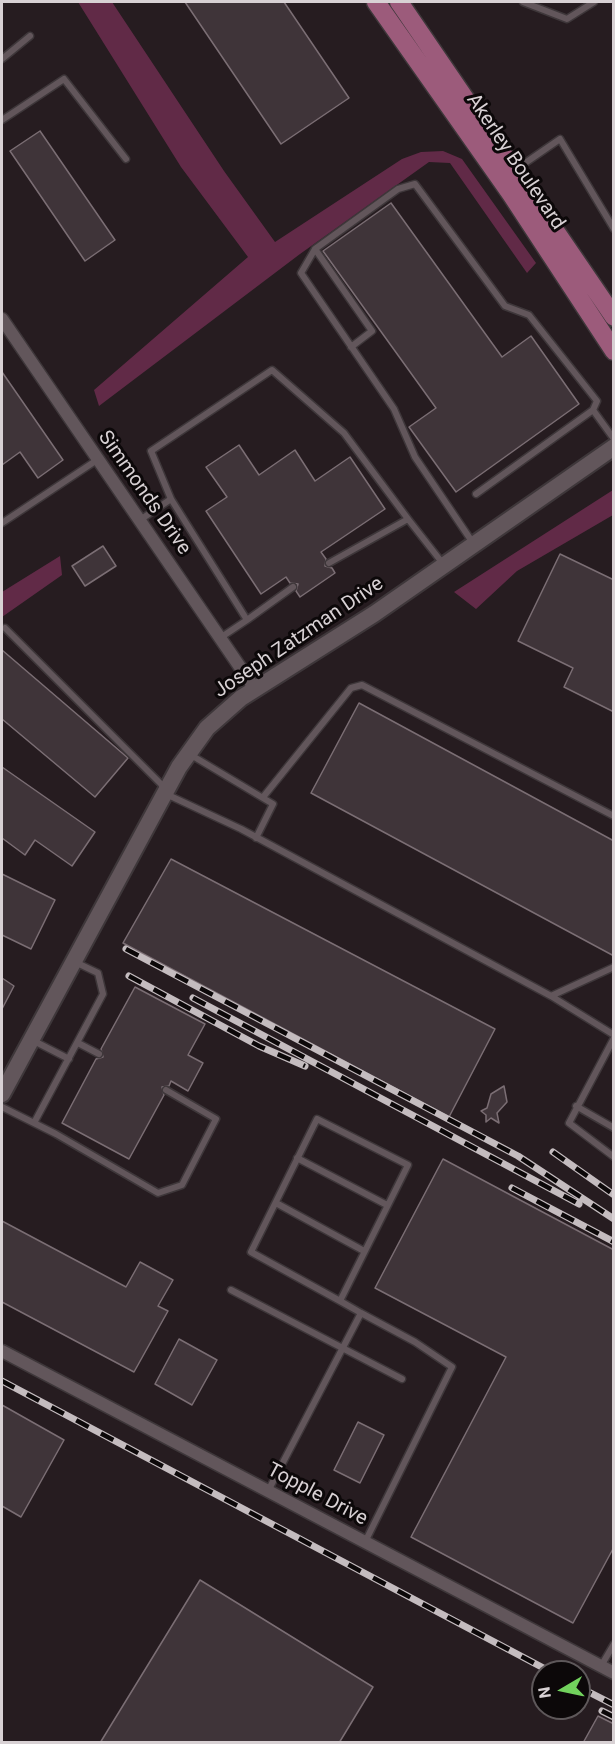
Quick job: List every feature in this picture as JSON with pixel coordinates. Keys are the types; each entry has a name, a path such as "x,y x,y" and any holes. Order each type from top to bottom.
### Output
{"main road":[{"name":"Akerley Boulevard","path":"376,2 614,316"},
{"name":"Akerley Boulevard","path":"399,2 514,182 614,351"}],"street":[{"name":"Simmonds Drive","path":"2,319 255,689"},
{"name":"Joseph Zatzman Drive","path":"2,1094 187,753 207,728 241,698 374,614 614,447"},
{"name":"Topple Drive","path":"2,1351 614,1673"}],"lane":[{"path":"523,2 567,19 594,2"},
{"path":"2,59 30,36"},
{"path":"2,120 64,79 126,159"},
{"path":"514,182 560,139 614,229"},
{"path":"474,543 415,457 394,409 301,273 315,249 398,189 415,184 505,306 530,315 597,401 593,410 476,494"},
{"path":"315,249 372,331 351,347"},
{"path":"247,620 171,500 151,451 272,370 344,433 444,565"},
{"path":"593,410 614,439"},
{"path":"2,523 97,460"},
{"path":"140,521 171,500"},
{"path":"329,563 408,519"},
{"path":"220,638 293,587"},
{"path":"4,628 161,784 166,794 256,838 551,996 614,1036 569,1123 614,1157"},
{"path":"264,796 351,688 362,685 614,816"},
{"path":"187,753 264,796 273,804 256,838"},
{"path":"34,1123 103,994 98,973 74,962"},
{"path":"551,996 614,967"},
{"path":"31,1040 69,1059"},
{"path":"78,1043 99,1054"},
{"path":"2,1107 158,1193 182,1185 216,1119 166,1090"},
{"path":"576,1106 614,1128"},
{"path":"340,1301 408,1165 317,1119 251,1252 361,1313 415,1342 452,1367 365,1542"},
{"path":"297,1158 387,1206"},
{"path":"276,1203 364,1251"},
{"path":"231,1290 402,1379"},
{"path":"268,1491 361,1313"},
{"path":"601,1666 614,1644"}],"shaded area":[{"path":"78,2 112,2 224,171 275,242 402,159 421,152 443,151 462,159 536,263 527,273 450,163 429,162 300,254 99,406 94,390 248,257 181,167"},
{"path":"613,490 613,515 517,571 476,609 454,592"},
{"path":"60,556 62,575 2,617 2,592"}],"building":[{"path":"185,2 284,2 349,98 281,144"},
{"path":"40,131 115,240 85,261 10,151"},
{"path":"391,203 502,357 531,336 579,404 456,492 409,427 436,408 323,251"},
{"path":"2,372 63,460 38,478 20,452 2,465"},
{"path":"239,445 259,475 295,450 315,481 350,457 385,509 321,552 326,559 325,566 332,568 335,573 300,597 296,591 298,584 290,583 286,577 261,594 206,511 227,497 206,467"},
{"path":"103,546 116,566 85,586 72,566"},
{"path":"560,554 614,580 614,712 564,687 573,668 518,641"},
{"path":"2,650 128,758 95,797 2,719"},
{"path":"359,703 614,841 614,956 311,793"},
{"path":"2,767 95,832 72,866 35,840 25,855 2,838"},
{"path":"171,859 495,1029 449,1117 123,943"},
{"path":"2,874 55,900 31,949 2,935"},
{"path":"2,978 14,986 2,1009"},
{"path":"135,987 205,1024 188,1055 203,1063 188,1091 171,1081 169,1086 162,1087 164,1095 129,1159 62,1123 96,1059 103,1057 101,1049"},
{"path":"504,1086 507,1102 497,1113 499,1123 491,1118 486,1122 486,1115 481,1111 487,1108 491,1094"},
{"path":"443,1159 614,1250 614,1547 573,1623 411,1537 506,1357 375,1288"},
{"path":"2,1221 126,1287 140,1262 173,1280 158,1306 168,1311 134,1372 2,1302"},
{"path":"179,1339 217,1360 192,1405 155,1384"},
{"path":"2,1405 64,1440 21,1517 2,1506"},
{"path":"358,1422 384,1435 360,1483 334,1470"},
{"path":"200,1580 373,1687 339,1743 100,1743"},
{"path":"598,1716 614,1724 614,1743 583,1743"}],"railway":[{"path":"126,949 518,1156 614,1219"},
{"path":"129,976 259,1046 305,1066"},
{"path":"193,998 579,1204"},
{"path":"553,1152 614,1195"},
{"path":"512,1188 614,1242"},
{"path":"2,1381 531,1661"},
{"path":"591,1693 614,1705"},
{"path":"602,1711 614,1717"}]}
